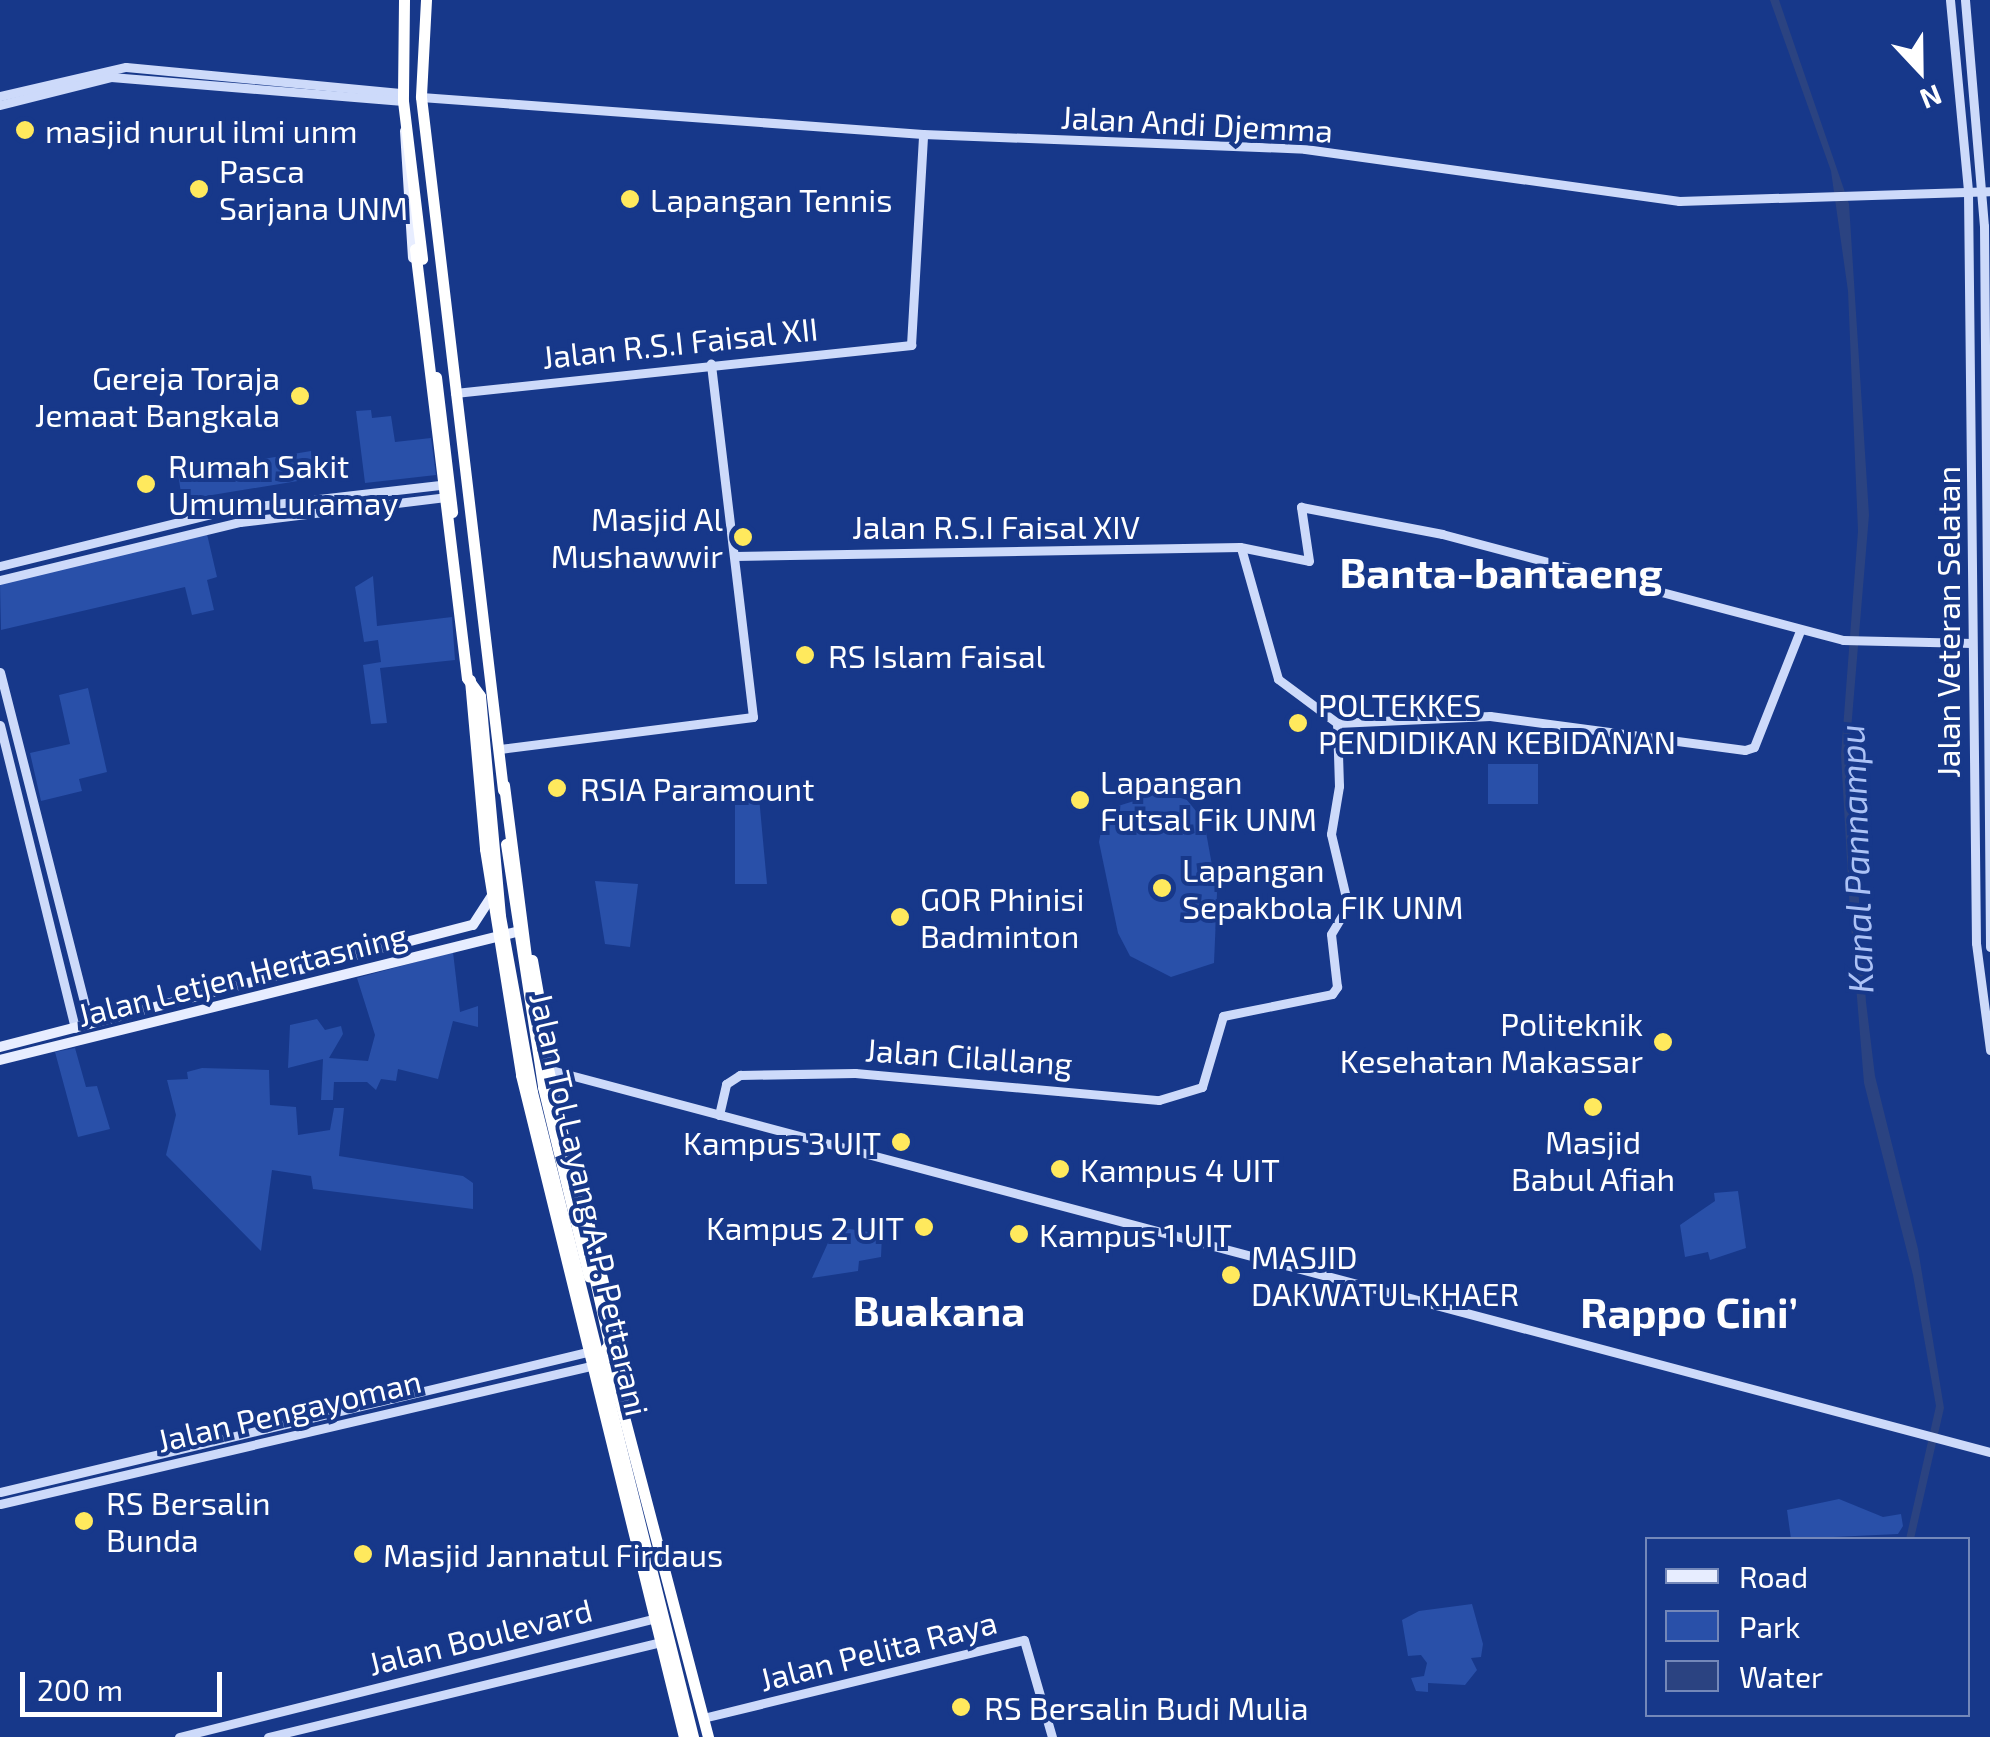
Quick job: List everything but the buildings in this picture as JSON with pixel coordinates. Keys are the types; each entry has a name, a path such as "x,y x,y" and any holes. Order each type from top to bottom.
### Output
{"highway":[{"path":"404,0 403,137 496,936 538,1148 684,1737"},
{"path":"426,0 421,98 455,393 484,596 516,932 556,1142 708,1737"},
{"path":"403,137 462,598 467,678"},
{"path":"462,598 484,596"},
{"name":"Jalan Tol Layang A.P. Pettarani","path":"467,678 480,696 500,916 532,1092 696,1737"},
{"path":"500,754 551,1070 624,1364 622,1408"},
{"name":"Jalan Tol Layang A.P. Pettarani","path":"504,785 530,987 609,1342 601,1356 696,1737"},
{"path":"538,1148 551,1154 556,1142"},
{"path":"546,1179 553,1167 564,1175"}],"main road":[{"path":"403,137 467,678"},
{"name":"Jalan Letjen Hertasning","path":"0,1047 473,925 491,897"},
{"name":"Jalan Letjen Hertasning","path":"0,1060 516,932"},
{"path":"190,999 194,1012"}],"street":[{"name":"Jalan Veteran Selatan","path":"1950,0 1968,192 1976,943 1990,1050"},
{"name":"Jalan Veteran Selatan","path":"1965,0 1986,191 1990,947"},
{"path":"0,96 126,68 403,97"},
{"path":"0,105 111,77 403,97"},
{"name":"Jalan Andi Djemma","path":"421,98 923,134 1305,149 1665,200 1835,201 1968,192"},
{"name":"Jalan R.S.I Faisal XII","path":"455,393 711,363 911,345 923,134"},
{"path":"1968,192 1986,191"},
{"path":"1970,332 1984,333"},
{"path":"500,754 753,718 711,363"},
{"path":"1971,482 1988,482"},
{"path":"354,491 356,506"},
{"path":"0,566 232,508 354,491 446,491"},
{"path":"0,580 254,520 446,491"},
{"name":"Jalan R.S.I Faisal XIV","path":"736,556 1240,547 1308,561 1301,507 1442,534 1800,631"},
{"path":"118,536 122,550"},
{"path":"1240,547 1249,560 1274,670 1288,691 1337,723 1490,716 1754,747 1800,631 1862,642 1972,643"},
{"path":"0,672 90,1024"},
{"path":"1972,701 1988,701"},
{"name":"Jalan Cilallang","path":"719,1115 733,1076 796,1072 1170,1099 1209,1082 1220,1021 1228,1012 1324,996 1337,987 1331,934 1348,906 1331,834 1339,786 1337,723"},
{"path":"0,725 76,1028"},
{"path":"663,728 664,740"},
{"path":"65,985 79,982"},
{"path":"551,1070 1990,1452"},
{"name":"Jalan Pengayoman","path":"0,1492 586,1352"},
{"name":"Jalan Pengayoman","path":"0,1504 590,1366"},
{"path":"505,1373 508,1386"},
{"name":"Jalan Boulevard","path":"179,1737 676,1612"},
{"name":"Jalan Boulevard","path":"268,1737 682,1636"},
{"name":"Jalan Pelita Raya","path":"703,1718 1024,1640 1052,1737"}],"green space":[{"path":"371,410 372,418 391,416 395,442 431,438 436,475 365,483 356,411"},
{"path":"311,451 313,462 325,460 328,476 182,500 178,473"},
{"path":"207,534 217,577 207,580 214,610 192,615 185,587 1,630 0,583"},
{"path":"373,576 377,626 452,617 455,660 380,668 387,723 371,724 363,665 381,662 378,640 364,642 355,587"},
{"path":"88,688 107,772 79,779 82,791 41,801 30,753 70,744 59,695"},
{"path":"1488,764 1538,764 1538,804 1488,804"},
{"name":"Lapangan Sepakbola FIK UNM","path":"1163,792 1187,800 1204,821 1217,893 1214,963 1171,977 1130,956 1118,933 1099,842 1103,821 1118,806"},
{"path":"735,797 759,797 767,884 735,884"},
{"path":"595,881 638,884 630,947 605,944"},
{"path":"453,952 460,1012 478,1006 478,1027 453,1021 438,1079 398,1069 396,1081 381,1079 376,1090 367,1082 334,1082 333,1100 321,1100 323,1059 288,1068 290,1025 317,1019 325,1030 341,1026 343,1034 329,1058 368,1061 375,1035 357,978"},
{"path":"75,1048 86,1087 97,1086 110,1129 78,1137 55,1052"},
{"path":"202,1068 269,1070 270,1105 296,1107 298,1135 330,1130 334,1108 344,1108 339,1156 463,1176 473,1183 473,1209 313,1189 311,1176 272,1170 261,1251 166,1155 176,1115 167,1080 188,1079 187,1072"},
{"path":"1738,1191 1746,1248 1710,1260 1708,1252 1685,1257 1680,1225 1715,1201 1714,1193"},
{"path":"843,1228 882,1234 881,1257 859,1261 858,1271 812,1278 832,1234"},
{"path":"1839,1499 1883,1517 1901,1514 1903,1526 1898,1534 1791,1537 1787,1510"},
{"path":"1472,1604 1483,1644 1481,1657 1471,1658 1477,1670 1465,1685 1428,1683 1428,1692 1416,1691 1411,1678 1424,1676 1427,1663 1421,1655 1408,1656 1402,1620 1419,1611"}],"water":[{"name":"Kanal Pannampu","path":"1770,0 1779,0 1849,204 1869,515 1849,754 1866,1002 1875,1076 1918,1249 1944,1408 1914,1537 1906,1537 1936,1406 1913,1275 1864,1083 1841,755 1858,531 1848,291 1831,171"}],"place":[{"name":"masjid nurul ilmi unm","path":"25,130"},
{"name":"Pasca Sarjana UNM","path":"199,189"},
{"name":"Lapangan Tennis","path":"630,199"},
{"name":"Gereja Toraja Jemaat Bangkala","path":"300,396"},
{"name":"Rumah Sakit Umum Luramay","path":"146,484"},
{"name":"Masjid Al Mushawwir","path":"743,537"},
{"name":"RS Islam Faisal","path":"805,655"},
{"name":"POLTEKKES PENDIDIKAN KEBIDANAN","path":"1298,723"},
{"name":"RSIA Paramount","path":"557,788"},
{"name":"Lapangan Futsal Fik UNM","path":"1080,800"},
{"name":"Lapangan Sepakbola FIK UNM","path":"1162,888"},
{"name":"GOR Phinisi Badminton","path":"900,917"},
{"name":"Politeknik Kesehatan Makassar","path":"1663,1042"},
{"name":"Masjid Babul Afiah","path":"1593,1107"},
{"name":"Kampus 3 UIT","path":"901,1142"},
{"name":"Kampus 4 UIT","path":"1060,1169"},
{"name":"Kampus 2 UIT","path":"924,1227"},
{"name":"Kampus 1 UIT","path":"1019,1234"},
{"name":"MASJID DAKWATUL KHAER","path":"1231,1275"},
{"name":"RS Bersalin Bunda","path":"84,1521"},
{"name":"Masjid Jannatul Firdaus","path":"363,1554"},
{"name":"RS Bersalin Budi Mulia","path":"961,1707"}],"district":[{"name":"Banta-bantaeng","path":"1501,571"},
{"name":"Buakana","path":"939,1309"},
{"name":"Rappo Ciniʼ","path":"1689,1311"}]}
